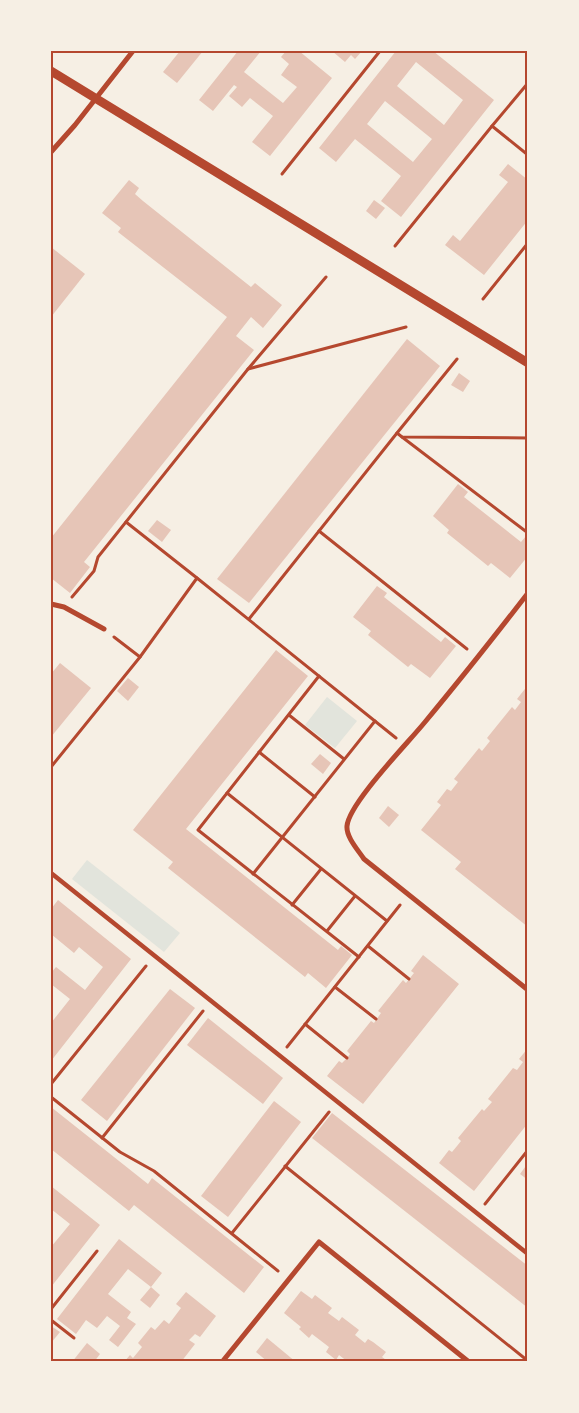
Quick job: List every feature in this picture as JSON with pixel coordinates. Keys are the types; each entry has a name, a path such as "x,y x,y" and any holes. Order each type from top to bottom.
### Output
{"street":[{"path":"51,152 133,51"},
{"path":"51,71 528,362"},
{"path":"528,593 478,658 406,746 371,785 351,813 347,827 353,842 364,859 528,990"},
{"path":"51,604 64,608 104,629"},
{"path":"51,873 528,1254"},
{"path":"222,1362 319,1242 469,1362"}],"path":[{"path":"282,174 380,51"},
{"path":"395,246 528,83"},
{"path":"492,126 528,155"},
{"path":"483,299 528,243"},
{"path":"64,608 94,571 98,557 248,369 326,277"},
{"path":"248,369 406,327"},
{"path":"250,619 457,359"},
{"path":"397,433 528,533"},
{"path":"402,437 528,438"},
{"path":"126,522 250,619 406,746"},
{"path":"319,531 478,658"},
{"path":"51,767 140,657 198,578"},
{"path":"104,629 140,657"},
{"path":"319,676 198,830 359,957"},
{"path":"288,716 344,759"},
{"path":"253,874 375,721"},
{"path":"259,752 314,796"},
{"path":"226,793 387,921"},
{"path":"292,905 321,869"},
{"path":"280,1056 408,895"},
{"path":"327,931 355,896"},
{"path":"368,946 409,979"},
{"path":"51,1084 155,955"},
{"path":"335,987 376,1019"},
{"path":"102,1138 211,1001"},
{"path":"305,1024 347,1058"},
{"path":"51,1097 120,1152 154,1171 289,1279"},
{"path":"232,1233 337,1101"},
{"path":"477,1214 528,1150"},
{"path":"285,1166 528,1361"},
{"path":"51,1309 96,1251"},
{"path":"51,1320 74,1338"}],"shaded area":[{"path":"327,697 357,721 335,748 305,725"},
{"path":"87,860 180,933 164,952 72,879"}],"building":[{"path":"180,51 203,51 177,83 163,72"},
{"path":"238,51 261,51 244,72 283,103 297,87 281,75 289,64 281,57 286,51 299,51 332,78 270,156 252,142 273,116 250,98 242,107 229,96 237,87 234,85 213,111 199,100"},
{"path":"332,51 362,51 355,59 351,55 345,62"},
{"path":"396,51 433,51 494,100 401,217 381,201 401,176 355,139 336,162 319,148","holes":["416,62 463,100 444,125 397,86","385,101 432,139 413,162 367,124"]},
{"path":"508,164 528,180 528,220 484,275 445,245 453,235 460,241 508,182 499,175"},
{"path":"129,180 139,188 135,194 143,201 251,287 255,283 282,305 263,328 251,317 236,336 254,350 84,562 90,567 70,593 51,578 51,538 227,317 118,232 121,228 102,213"},
{"path":"374,200 385,208 376,219 366,211"},
{"path":"51,247 85,274 51,317"},
{"path":"407,339 440,366 249,603 217,579"},
{"path":"459,373 470,381 463,392 451,385"},
{"path":"458,484 468,492 464,497 521,542 526,536 528,538 528,556 510,578 491,563 488,566 447,533 449,530 433,516"},
{"path":"157,520 171,530 162,542 148,531"},
{"path":"377,586 387,593 384,597 441,642 445,637 456,646 430,678 411,664 408,667 368,635 371,631 353,617"},
{"path":"276,650 308,676 186,829 338,950 341,946 352,955 326,988 308,973 305,977 168,868 173,862 133,830"},
{"path":"60,663 91,688 51,737 51,674"},
{"path":"128,678 139,687 128,701 117,691"},
{"path":"528,685 528,927 455,869 461,862 421,830 441,805 437,802 447,789 451,791 458,782 454,779 479,748 482,751 490,741 487,738 512,707 515,710 521,702 517,699"},
{"path":"320,754 331,763 323,774 311,764"},
{"path":"388,806 399,815 389,827 379,818"},
{"path":"58,900 131,959 51,1061 51,1023 70,999 51,984 51,973 56,967 85,990 103,967 79,947 74,953 51,934 51,909"},
{"path":"423,955 459,984 363,1104 327,1076 339,1061 342,1063 347,1058 350,1054 347,1051 371,1021 374,1023 381,1013 378,1011 403,980 406,983 414,973 411,971"},
{"path":"170,989 195,1008 107,1121 81,1100"},
{"path":"208,1018 283,1078 263,1104 187,1045"},
{"path":"528,1048 528,1123 474,1191 439,1163 449,1150 452,1152 461,1141 458,1138 482,1109 484,1111 492,1102 488,1099 513,1068 517,1070 523,1062 519,1059"},
{"path":"274,1101 301,1122 228,1217 201,1196"},
{"path":"51,1107 148,1184 152,1178 264,1267 244,1293 134,1205 129,1211 51,1149"},
{"path":"332,1113 528,1266 528,1308 312,1138"},
{"path":"528,1163 528,1180 520,1174"},
{"path":"51,1186 100,1225 51,1287 51,1247 70,1224 51,1209"},
{"path":"119,1239 162,1273 151,1287 128,1269 108,1294 131,1312 127,1318 136,1324 118,1347 109,1340 120,1326 107,1316 97,1328 86,1320 76,1334 57,1319"},
{"path":"151,1287 160,1295 150,1308 140,1300"},
{"path":"301,1291 312,1299 315,1295 332,1308 328,1313 339,1321 342,1317 359,1330 355,1335 365,1343 368,1339 386,1352 382,1357 389,1362 348,1362 339,1355 336,1360 326,1352 329,1347 312,1334 309,1338 299,1329 301,1327 284,1313"},
{"path":"186,1292 216,1316 200,1337 195,1334 189,1340 195,1344 181,1362 124,1362 130,1355 133,1358 142,1347 138,1343 151,1327 155,1330 164,1320 169,1324 181,1308 176,1304"},
{"path":"51,1326 60,1332 51,1343"},
{"path":"267,1338 296,1362 268,1362 256,1352"},
{"path":"87,1343 100,1354 94,1362 72,1362"}]}
